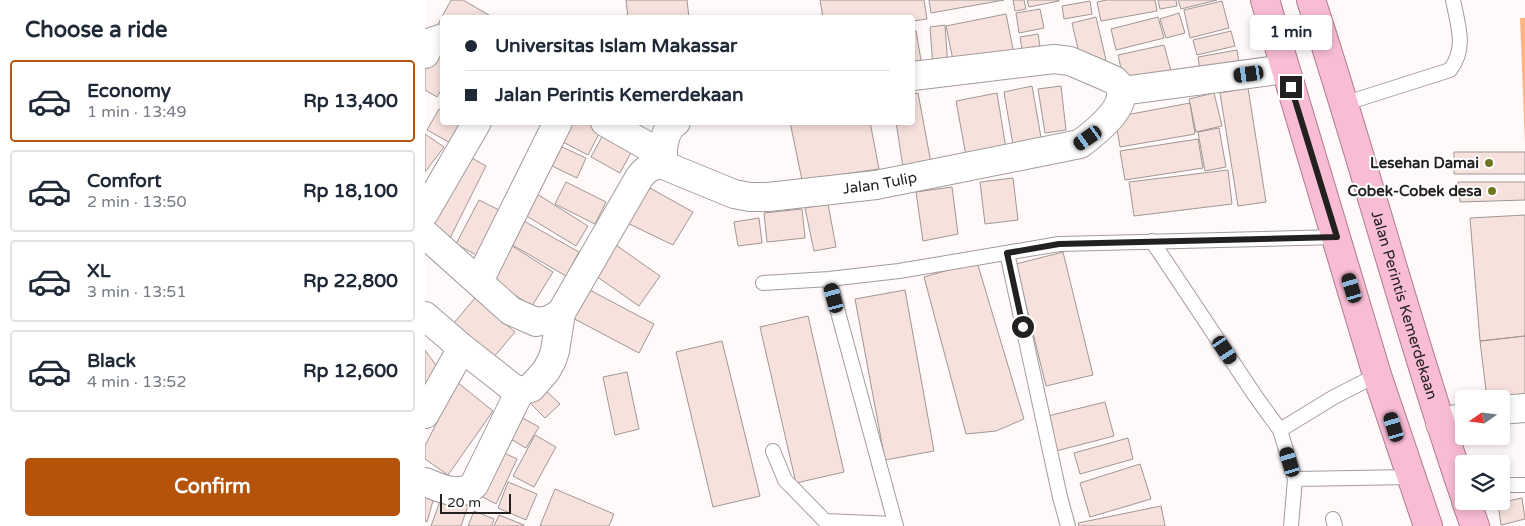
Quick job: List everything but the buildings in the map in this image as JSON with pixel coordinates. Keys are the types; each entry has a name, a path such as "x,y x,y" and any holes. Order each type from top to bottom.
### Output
{"highway":[{"path":"1265,0 1377,375 1428,526"},
{"name":"Jalan Perintis Kemerdekaan","path":"1311,0 1343,104 1452,420 1457,455"},
{"name":"Jalan Perintis Kemerdekaan","path":"1470,510 1475,526"}],"street":[{"path":"425,54 431,42 440,39"},
{"path":"915,76 1054,59 1070,61 1114,80 1119,84 1122,92 1285,69"},
{"name":"Jalan Tulip","path":"610,125 662,159 734,194 769,197 876,185 1080,144 1097,132 1115,110 1122,100 1122,92"},
{"path":"425,212 475,125"},
{"path":"479,281 557,125"},
{"path":"425,316 513,388 520,391 531,388 546,371 552,360 561,313 639,178 644,171 662,159 666,134 673,125"},
{"path":"425,234 511,311 536,322 549,320 561,313"},
{"path":"425,414 462,348"},
{"path":"425,482 457,492 469,490 474,485 520,391"},
{"path":"1510,409 1525,408"}],"lane":[{"path":"1343,104 1450,70 1457,62 1461,47 1453,0"},
{"path":"763,283 829,279 899,271 1059,244 1337,237"},
{"path":"1152,242 1280,430 1295,479 1291,526"},
{"path":"1007,253 1068,526"},
{"path":"773,451 785,480 825,521 895,525 829,279"},
{"path":"1280,430 1333,396 1377,375"},
{"path":"1295,479 1412,477"},
{"path":"1510,485 1525,485"}],"shaded area":[{"path":"1520,18 1525,18 1525,144"}],"place":[{"name":"Lesehan Damai","path":"1489,163"},
{"name":"Cobek-Cobek desa","path":"1492,191"}],"route":[{"path":"1023,327 1007,253 1059,244 1337,237 1318,181 1291,87"}]}
